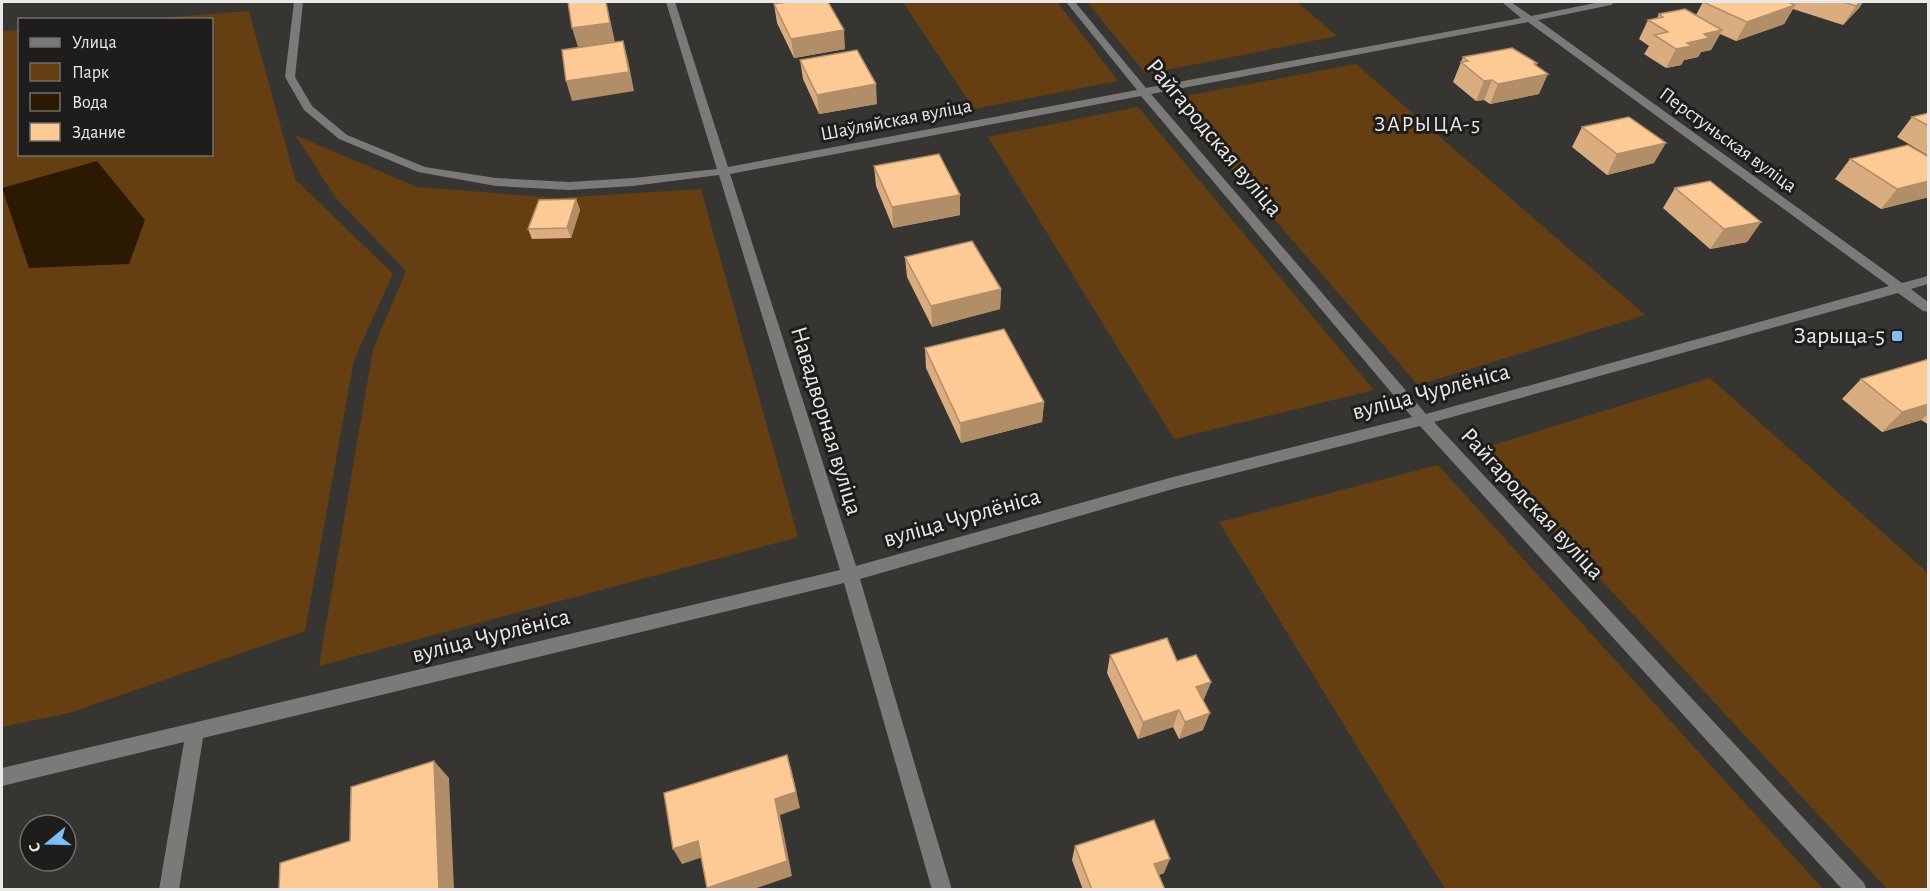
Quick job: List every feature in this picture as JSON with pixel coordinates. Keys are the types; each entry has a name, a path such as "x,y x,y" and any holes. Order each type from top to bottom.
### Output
{"street":[{"name":"Шаўляйская вуліца","path":"298,2 290,77 308,108 343,137 422,170 496,182 569,186 633,182 725,171 1611,2"},
{"name":"Навадворная вуліца","path":"670,2 725,171 850,575 942,890"},
{"name":"Райгародская вуліца","path":"1070,2 1423,420 1857,890"},
{"name":"Перстуньская вуліца","path":"1506,2 1929,308"},
{"name":"вуліца Чурлёніса","path":"2,777 850,575 1173,483 1423,420 1929,280"},
{"path":"169,890 195,732"}],"green space":[{"path":"903,2 1057,2 1118,81 974,109"},
{"path":"1087,2 1297,2 1337,36 1146,74"},
{"path":"249,11 295,179 393,274 354,360 305,631 69,713 2,727 2,31 18,30 18,156 213,156 213,18 160,18"},
{"path":"1356,64 1645,315 1418,385 1170,99"},
{"path":"1138,107 1374,390 1174,439 988,137"},
{"path":"295,135 417,187 556,198 701,189 798,537 319,666 373,349 406,271 336,198"},
{"path":"1710,378 1928,573 1928,889 1887,889 1480,449"},
{"path":"1438,465 1823,889 1445,889 1219,522"}],"water":[{"path":"97,161 145,220 129,264 29,268 2,188"}],"building":[{"path":"568,2 606,2 610,23 572,28"},
{"path":"828,2 844,30 791,39 774,4"},
{"path":"1703,2 1788,2 1795,5 1747,22"},
{"path":"1843,2 1860,2 1856,6"},
{"path":"1685,9 1722,30 1704,34 1709,38 1687,43 1692,46 1676,49 1654,35 1668,32 1648,20 1663,17 1659,14"},
{"path":"623,41 629,72 566,81 562,50"},
{"path":"1512,48 1537,63 1534,64 1548,74 1498,84 1492,80 1484,81 1461,62 1468,61 1463,57"},
{"path":"857,50 876,84 817,95 800,60"},
{"path":"1929,113 1929,126 1912,117"},
{"path":"1629,117 1666,143 1617,154 1582,127"},
{"path":"1908,145 1929,157 1929,181 1897,189 1850,159"},
{"path":"939,154 960,195 892,207 874,166"},
{"path":"1710,181 1761,222 1724,229 1675,188"},
{"path":"576,199 567,228 528,229 539,200"},
{"path":"972,241 1001,289 931,306 905,257"},
{"path":"1004,329 1044,402 960,423 925,348"},
{"path":"1929,359 1929,404 1902,412 1861,379"},
{"path":"1167,638 1177,661 1196,655 1211,682 1196,687 1210,713 1185,722 1179,710 1143,722 1110,655"},
{"path":"787,755 796,792 775,799 787,861 707,888 698,841 673,849 664,793"},
{"path":"434,761 439,890 279,890 280,863 350,841 351,787"},
{"path":"1154,820 1170,859 1154,864 1165,890 1092,890 1075,846"}],"place":[{"name":"Зарыца-5","path":"1897,336"}],"district":[{"name":"ЗАРЫЦА-5","path":"1428,124"}]}
